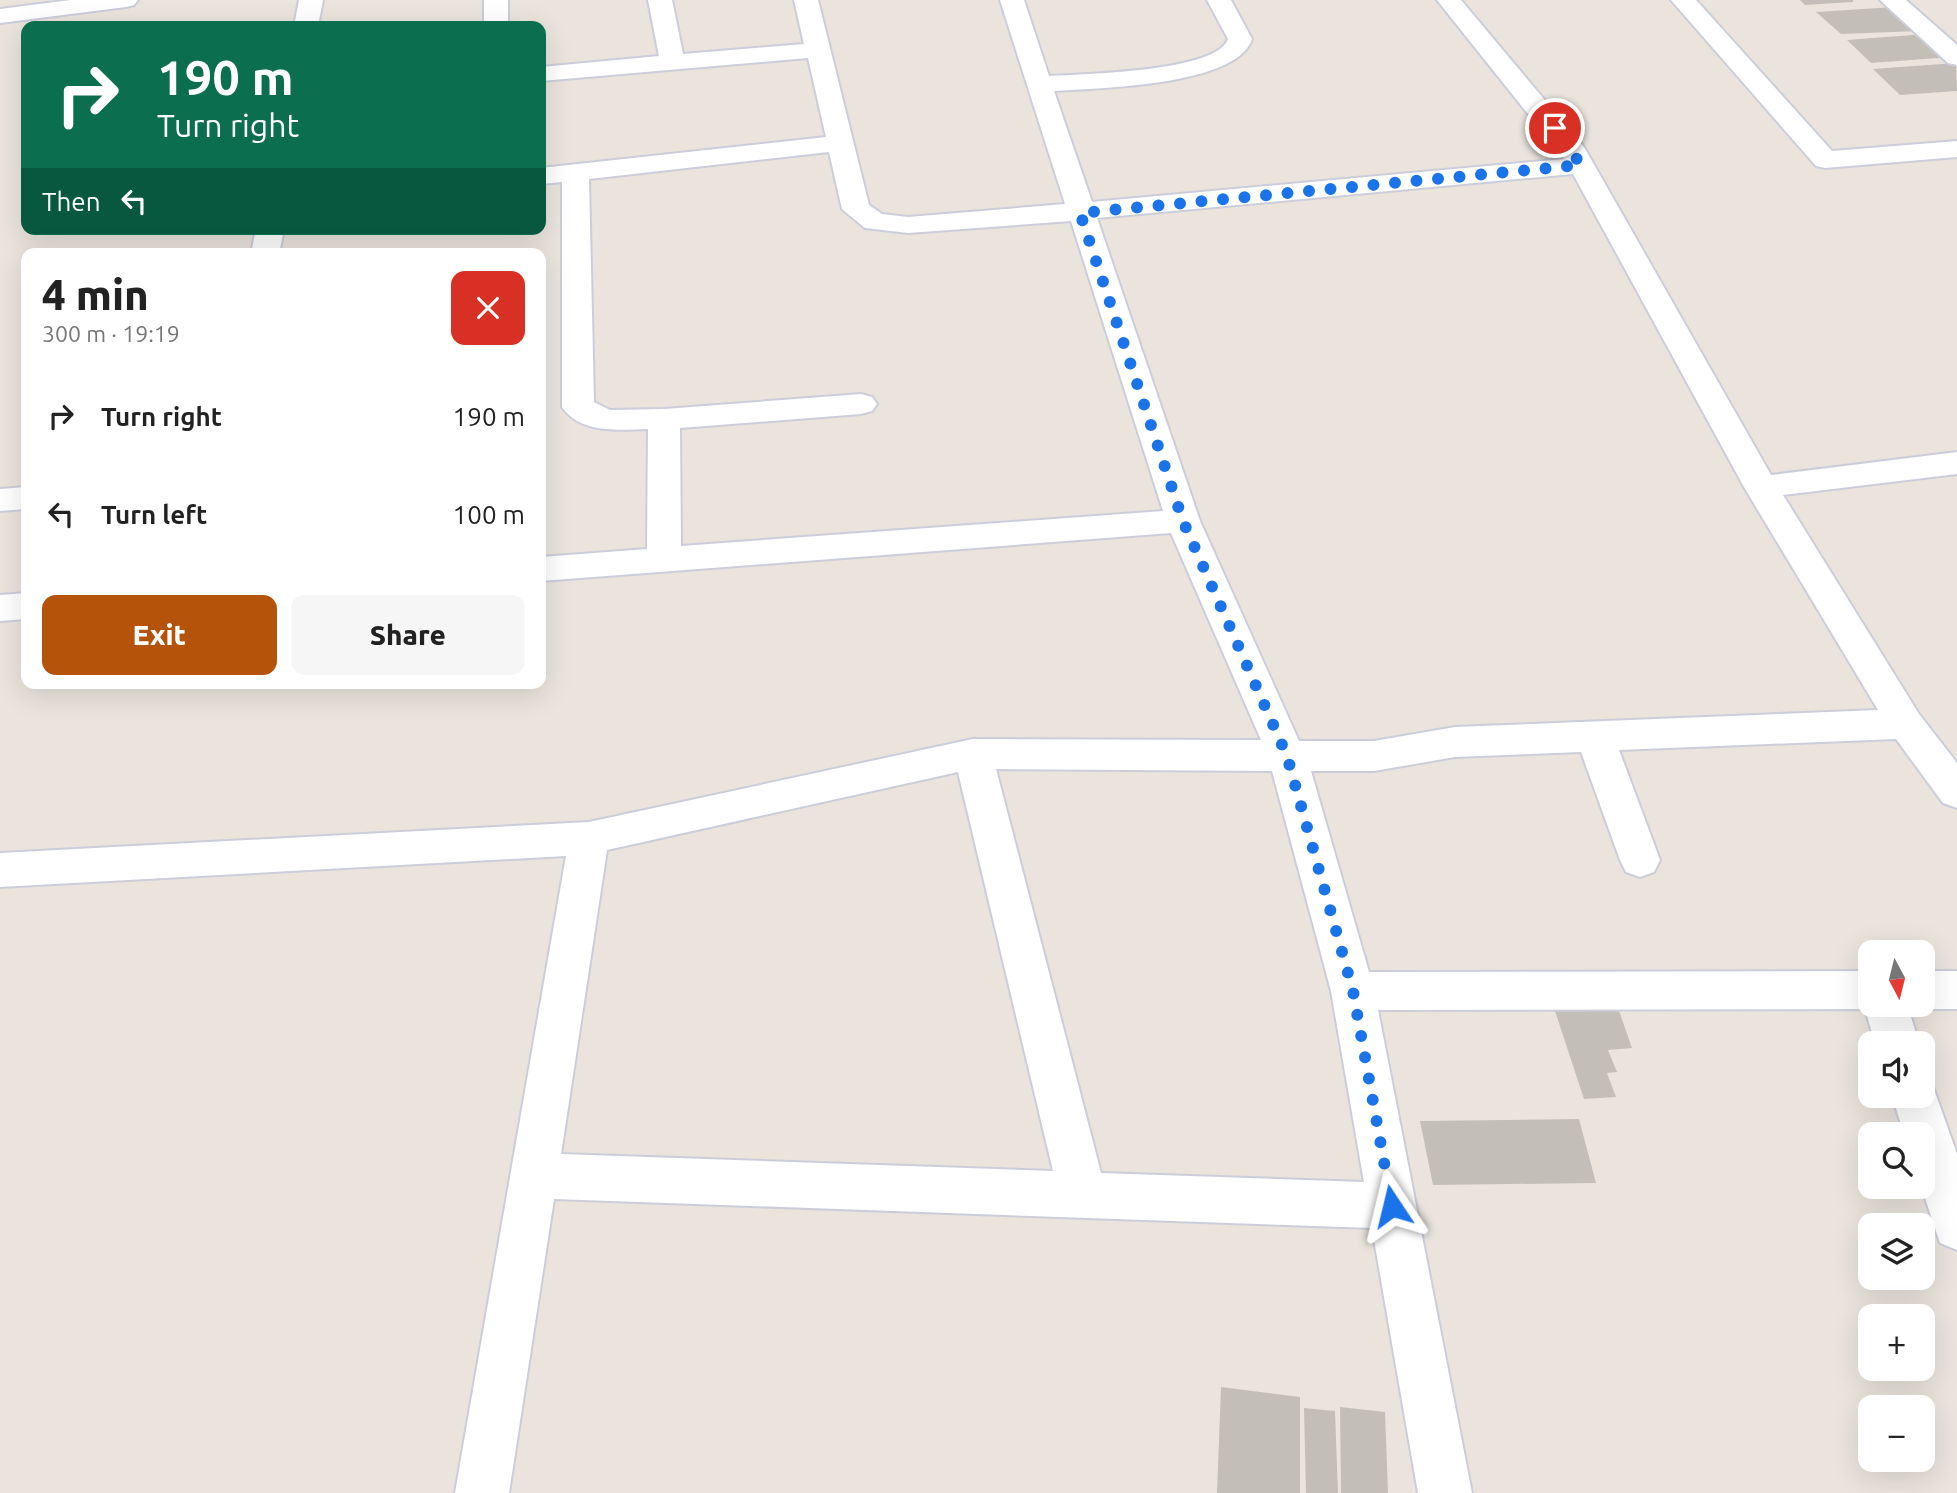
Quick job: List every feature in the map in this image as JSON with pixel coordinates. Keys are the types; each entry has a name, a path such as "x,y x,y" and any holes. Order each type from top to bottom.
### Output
{"street":[{"path":"0,16 78,16 126,0"},
{"path":"307,21 311,0"},
{"path":"496,0 496,21"},
{"path":"660,0 673,63"},
{"path":"806,0 856,209 875,222 908,225 1080,213 1581,165"},
{"path":"1012,0 1183,521 1287,756 1353,991 1445,1493"},
{"path":"1039,84 1186,71 1219,60 1237,49 1240,39 1219,0"},
{"path":"1449,0 1571,147 1761,487 1906,724 1957,792"},
{"path":"1683,0 1825,160 1957,149"},
{"path":"1892,0 1957,58"},
{"path":"1931,35 1957,33"},
{"path":"546,74 818,50"},
{"path":"546,175 840,143"},
{"path":"575,172 578,407 605,420 664,419 861,404"},
{"path":"664,419 664,560"},
{"path":"1761,487 1957,463"},
{"path":"0,500 21,498"},
{"path":"546,569 1183,521"},
{"path":"0,608 21,606"},
{"path":"0,870 589,838 973,754 1374,756 1455,742 1906,724"},
{"path":"1594,736 1640,860"},
{"path":"973,754 1083,1196"},
{"path":"482,1493 589,838"},
{"path":"1353,991 1858,990"},
{"path":"1936,990 1957,990"},
{"path":"1918,1108 1957,1226"},
{"path":"534,1176 1392,1206"}],"building":[{"path":"1800,0 1853,0 1853,2 1805,5"},
{"path":"1894,7 1919,31 1841,34 1816,12"},
{"path":"1926,34 1952,57 1871,63 1847,40"},
{"path":"1956,63 1957,91 1900,95 1873,69"},
{"path":"1616,1002 1632,1048 1608,1050 1617,1072 1607,1073 1616,1097 1584,1099 1553,1005"},
{"path":"1579,1119 1596,1183 1433,1185 1420,1121"},
{"path":"1221,1387 1300,1397 1300,1493 1217,1493"},
{"path":"1340,1407 1385,1412 1388,1493 1341,1493"},
{"path":"1304,1408 1335,1411 1338,1493 1306,1493"}],"route":[{"path":"1392,1206 1353,991 1287,756 1183,521 1080,213 1581,165 1571,147 1555,128"}]}
